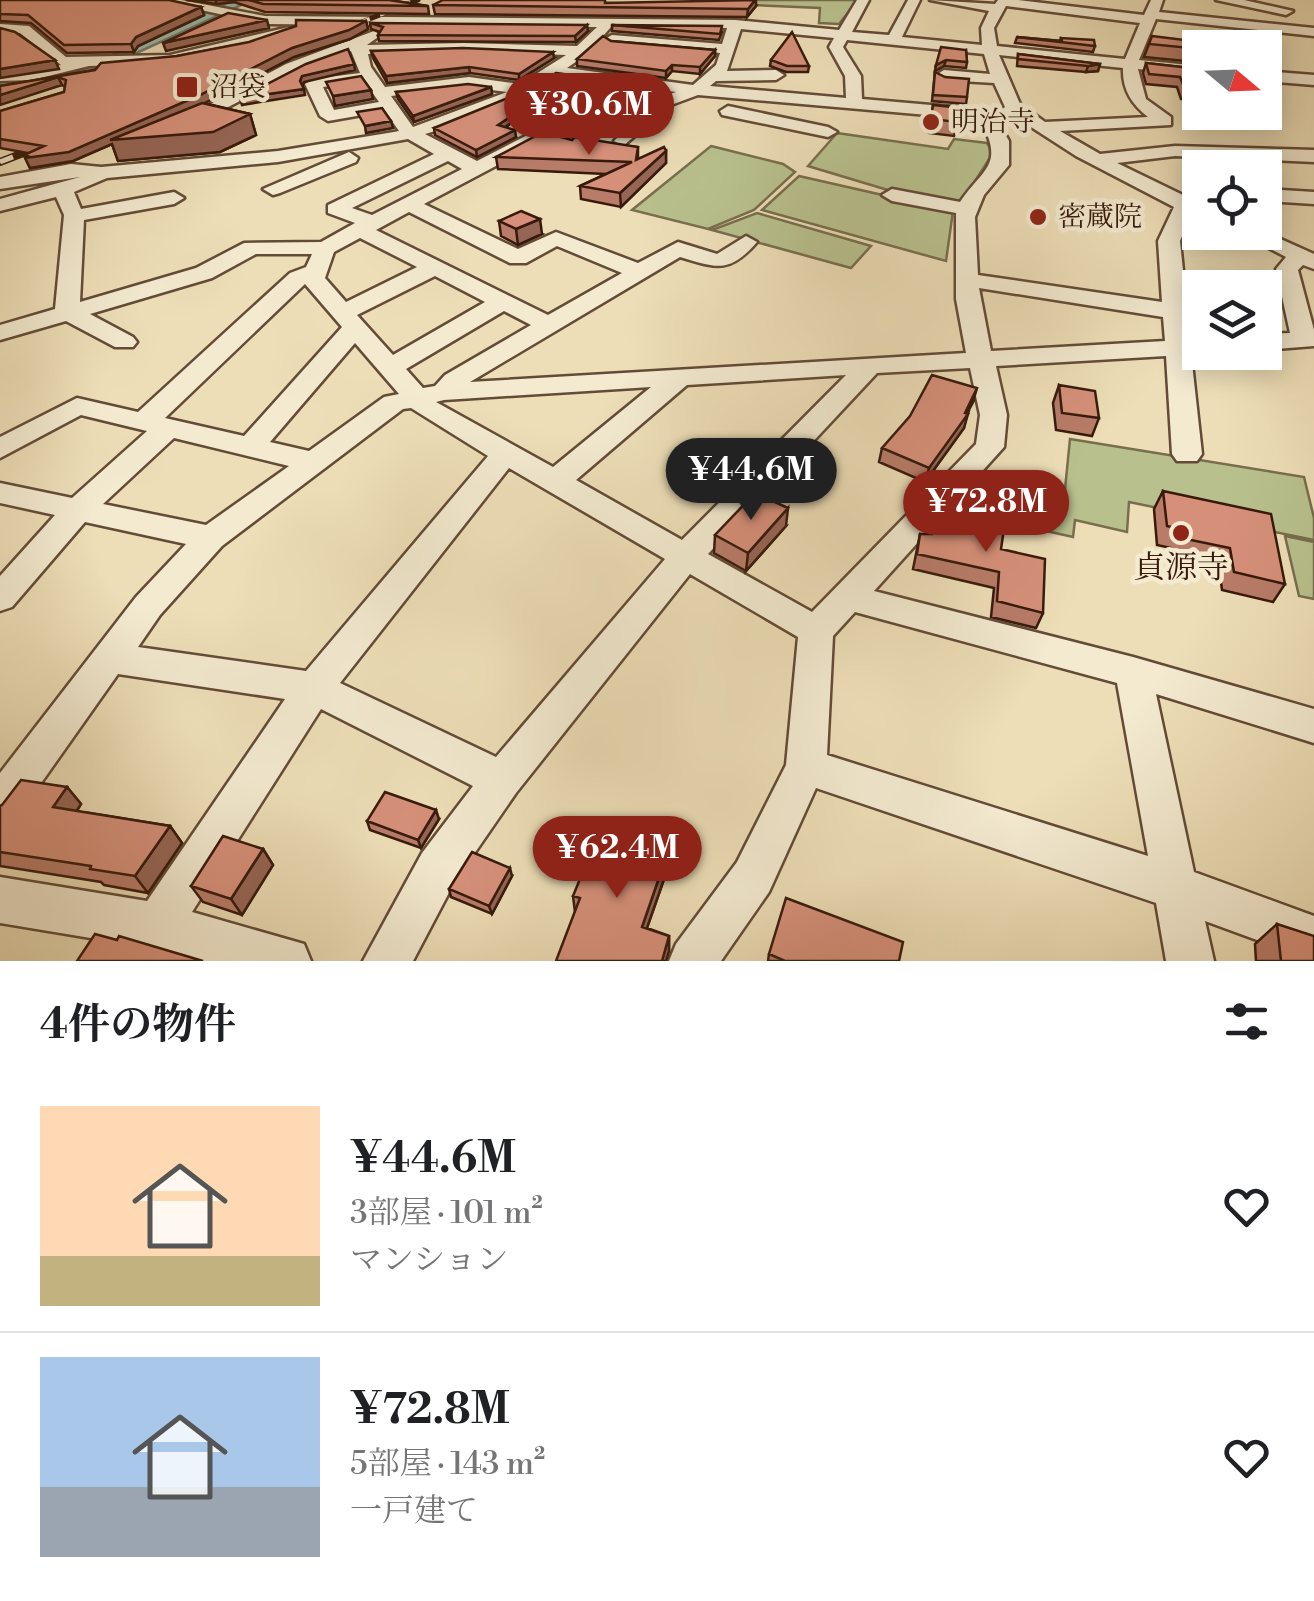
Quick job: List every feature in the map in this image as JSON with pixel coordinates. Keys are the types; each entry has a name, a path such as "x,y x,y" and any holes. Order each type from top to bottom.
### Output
{"street":[{"path":"161,0 266,20 404,22 445,14 497,22 603,27 731,24 1182,69"},
{"path":"186,27 222,9 255,0"},
{"path":"854,105 853,76 836,47 863,0"},
{"path":"893,41 914,0"},
{"path":"936,0 999,8 1074,5 1153,11 1250,30"},
{"path":"1222,0 1298,13"},
{"path":"481,47 512,3"},
{"path":"266,20 282,4"},
{"path":"0,183 97,179 104,164 162,166 369,144 467,115 529,88 578,54 603,27 609,4"},
{"path":"623,141 669,101 696,90 715,76 728,49 731,24 717,4"},
{"path":"1063,27 1074,5"},
{"path":"339,21 371,8"},
{"path":"999,8 1008,22"},
{"path":"999,8 987,35 1008,113"},
{"path":"1271,8 1275,30"},
{"path":"1044,127 1165,121 1138,100 1131,65 1132,50 1153,11"},
{"path":"0,76 44,74 96,61 155,53 208,52 291,31 309,21"},
{"path":"359,46 404,22"},
{"path":"603,27 728,49"},
{"path":"0,28 24,29 62,61 96,61"},
{"path":"1282,35 1314,32"},
{"path":"16,43 32,36"},
{"path":"173,127 342,48 425,39"},
{"path":"359,46 514,48 642,66"},
{"path":"359,46 370,76 408,132 475,168"},
{"path":"440,71 462,47"},
{"path":"469,82 504,60 514,48"},
{"path":"100,81 155,53"},
{"path":"0,87 57,81 122,57"},
{"path":"554,70 696,90 854,105 1008,113 1044,127 1098,160 1182,199"},
{"path":"715,76 776,75"},
{"path":"944,75 1000,79"},
{"path":"268,100 299,88 370,76"},
{"path":"1282,77 1314,80"},
{"path":"299,88 328,116 416,87 469,82 608,100 669,101 828,132"},
{"path":"416,87 467,115 556,126"},
{"path":"0,598 156,425 298,278 364,225 608,100"},
{"path":"693,961 753,877 806,766 816,631 990,446 995,428 993,400 972,326 966,209 1002,166 1005,154 991,123 1008,113"},
{"path":"273,189 346,160 369,144"},
{"path":"1098,160 1176,151 1314,156"},
{"path":"448,154 335,209 434,268 547,324"},
{"path":"74,216 169,199 162,166"},
{"path":"0,205 67,180"},
{"path":"67,180 74,216 67,312"},
{"path":"892,195 966,209"},
{"path":"1282,196 1314,198"},
{"path":"406,204 518,258 556,238 640,272"},
{"path":"1182,223 1169,241 1172,311 1182,332"},
{"path":"746,242 720,262 678,249 430,394 425,406 816,631"},
{"path":"0,333 204,273 252,248 320,260"},
{"path":"1282,248 1307,259"},
{"path":"1282,341 1309,340 1287,269 1307,259"},
{"path":"320,260 312,279 390,367 430,394"},
{"path":"250,447 349,320 434,268"},
{"path":"969,280 1172,311"},
{"path":"390,367 503,302"},
{"path":"67,312 124,342"},
{"path":"0,806 148,606 211,538 394,403 430,394 1182,347"},
{"path":"386,961 438,868 502,780 687,555 870,366"},
{"path":"1187,454 1189,370"},
{"path":"556,481 679,378"},
{"path":"1,446 77,406 314,462"},
{"path":"156,926 314,688 506,453"},
{"path":"0,492 211,538"},
{"path":"850,594 875,607 1133,672 1314,726"},
{"path":"110,658 314,688 502,780"},
{"path":"1133,672 1190,961"},
{"path":"806,766 1175,886 1314,940"},
{"path":"0,900 156,926 287,961"}],"green space":[{"path":"751,0 858,0 839,24 819,23 820,8 753,5"},
{"path":"837,133 948,149 954,139 987,143 993,153 960,205 891,191 808,166"},
{"path":"711,146 783,164 795,172 754,210 708,229 632,210"},
{"path":"799,176 953,211 946,261 762,210"},
{"path":"757,213 871,246 851,268 712,230"},
{"path":"1070,439 1304,477 1314,518 1314,540 1129,502 1127,532 1075,520 1073,537 1046,531 1049,486 1065,489"},
{"path":"1285,536 1314,542 1314,599 1299,596"}],"shaded area":[{"path":"234,0 252,0 106,67 0,86 0,78 99,61"}],"building":[{"path":"0,0 169,0 201,7 136,37 131,44 64,45 28,15 0,14"},
{"path":"249,0 389,0 428,6 263,4"},
{"path":"443,0 755,0 748,9 433,5"},
{"path":"228,13 267,20 163,43"},
{"path":"296,20 366,21 292,48 200,95 69,152 25,158 30,157 24,155 44,146 0,139 0,111 64,92 66,80 58,77 0,95 0,86 95,70 101,63 177,56 249,42 296,26"},
{"path":"370,23 587,25 575,36 378,35 383,27"},
{"path":"612,25 722,26 720,34"},
{"path":"0,28 15,32 55,60 0,69"},
{"path":"792,32 809,66 787,66 771,60"},
{"path":"603,36 611,41 715,50 700,67 672,65 666,71 577,59"},
{"path":"1152,36 1182,40 1182,47 1149,44"},
{"path":"1017,37 1094,40 1095,46"},
{"path":"941,47 966,50 967,62 946,60 936,65"},
{"path":"463,48 553,52 519,74 469,67 386,76 371,51"},
{"path":"348,49 354,64 302,76 304,89 240,98 306,64"},
{"path":"1018,54 1100,64 1018,59"},
{"path":"1146,63 1182,67 1182,82 1180,77 1149,74"},
{"path":"935,72 969,79 967,97 933,95"},
{"path":"556,73 650,86 608,86 549,77"},
{"path":"361,76 371,90 333,96 326,82"},
{"path":"468,84 491,87 413,116 396,92"},
{"path":"525,91 544,94 498,125 515,130 476,150 434,128"},
{"path":"202,103 250,114 213,132 110,140"},
{"path":"933,105 962,108 957,122 931,119"},
{"path":"382,108 391,121 365,126 357,112"},
{"path":"543,132 572,140 575,137 638,147 636,160 664,147 666,151 620,193 580,186 632,162 496,157"},
{"path":"521,211 540,219 516,229 499,221"},
{"path":"932,375 977,388 965,413 968,414 929,468 882,448 910,416"},
{"path":"1059,385 1095,391 1099,418 1062,413"},
{"path":"1163,491 1271,514 1285,584 1234,572 1230,548 1181,538 1180,529 1167,526"},
{"path":"755,493 788,508 748,553 715,535"},
{"path":"948,504 1005,522 1001,549 1045,559 1043,613 997,601 999,572 917,554 920,534 932,534 938,515"},
{"path":"21,780 67,787 53,807 170,826 135,876 0,852 0,806"},
{"path":"385,792 436,810 418,840 367,821"},
{"path":"603,823 670,846 642,927 669,936 662,961 556,961 580,898 573,896"},
{"path":"223,836 263,849 231,899 191,886"},
{"path":"472,852 510,868 489,906 449,889"},
{"path":"786,898 903,942 899,961 785,961 769,954"},
{"path":"1277,924 1314,936 1314,961 1281,961"},
{"path":"95,934 117,940 119,936 203,961 77,961"}],"railway":[{"path":"339,31 418,0"},
{"path":"0,162 49,143"}],"place":[{"name":"沼袋","path":"187,87"},
{"name":"明治寺","path":"931,122"},
{"name":"密蔵院","path":"1038,217"},
{"name":"貞源寺","path":"1181,533"}]}
